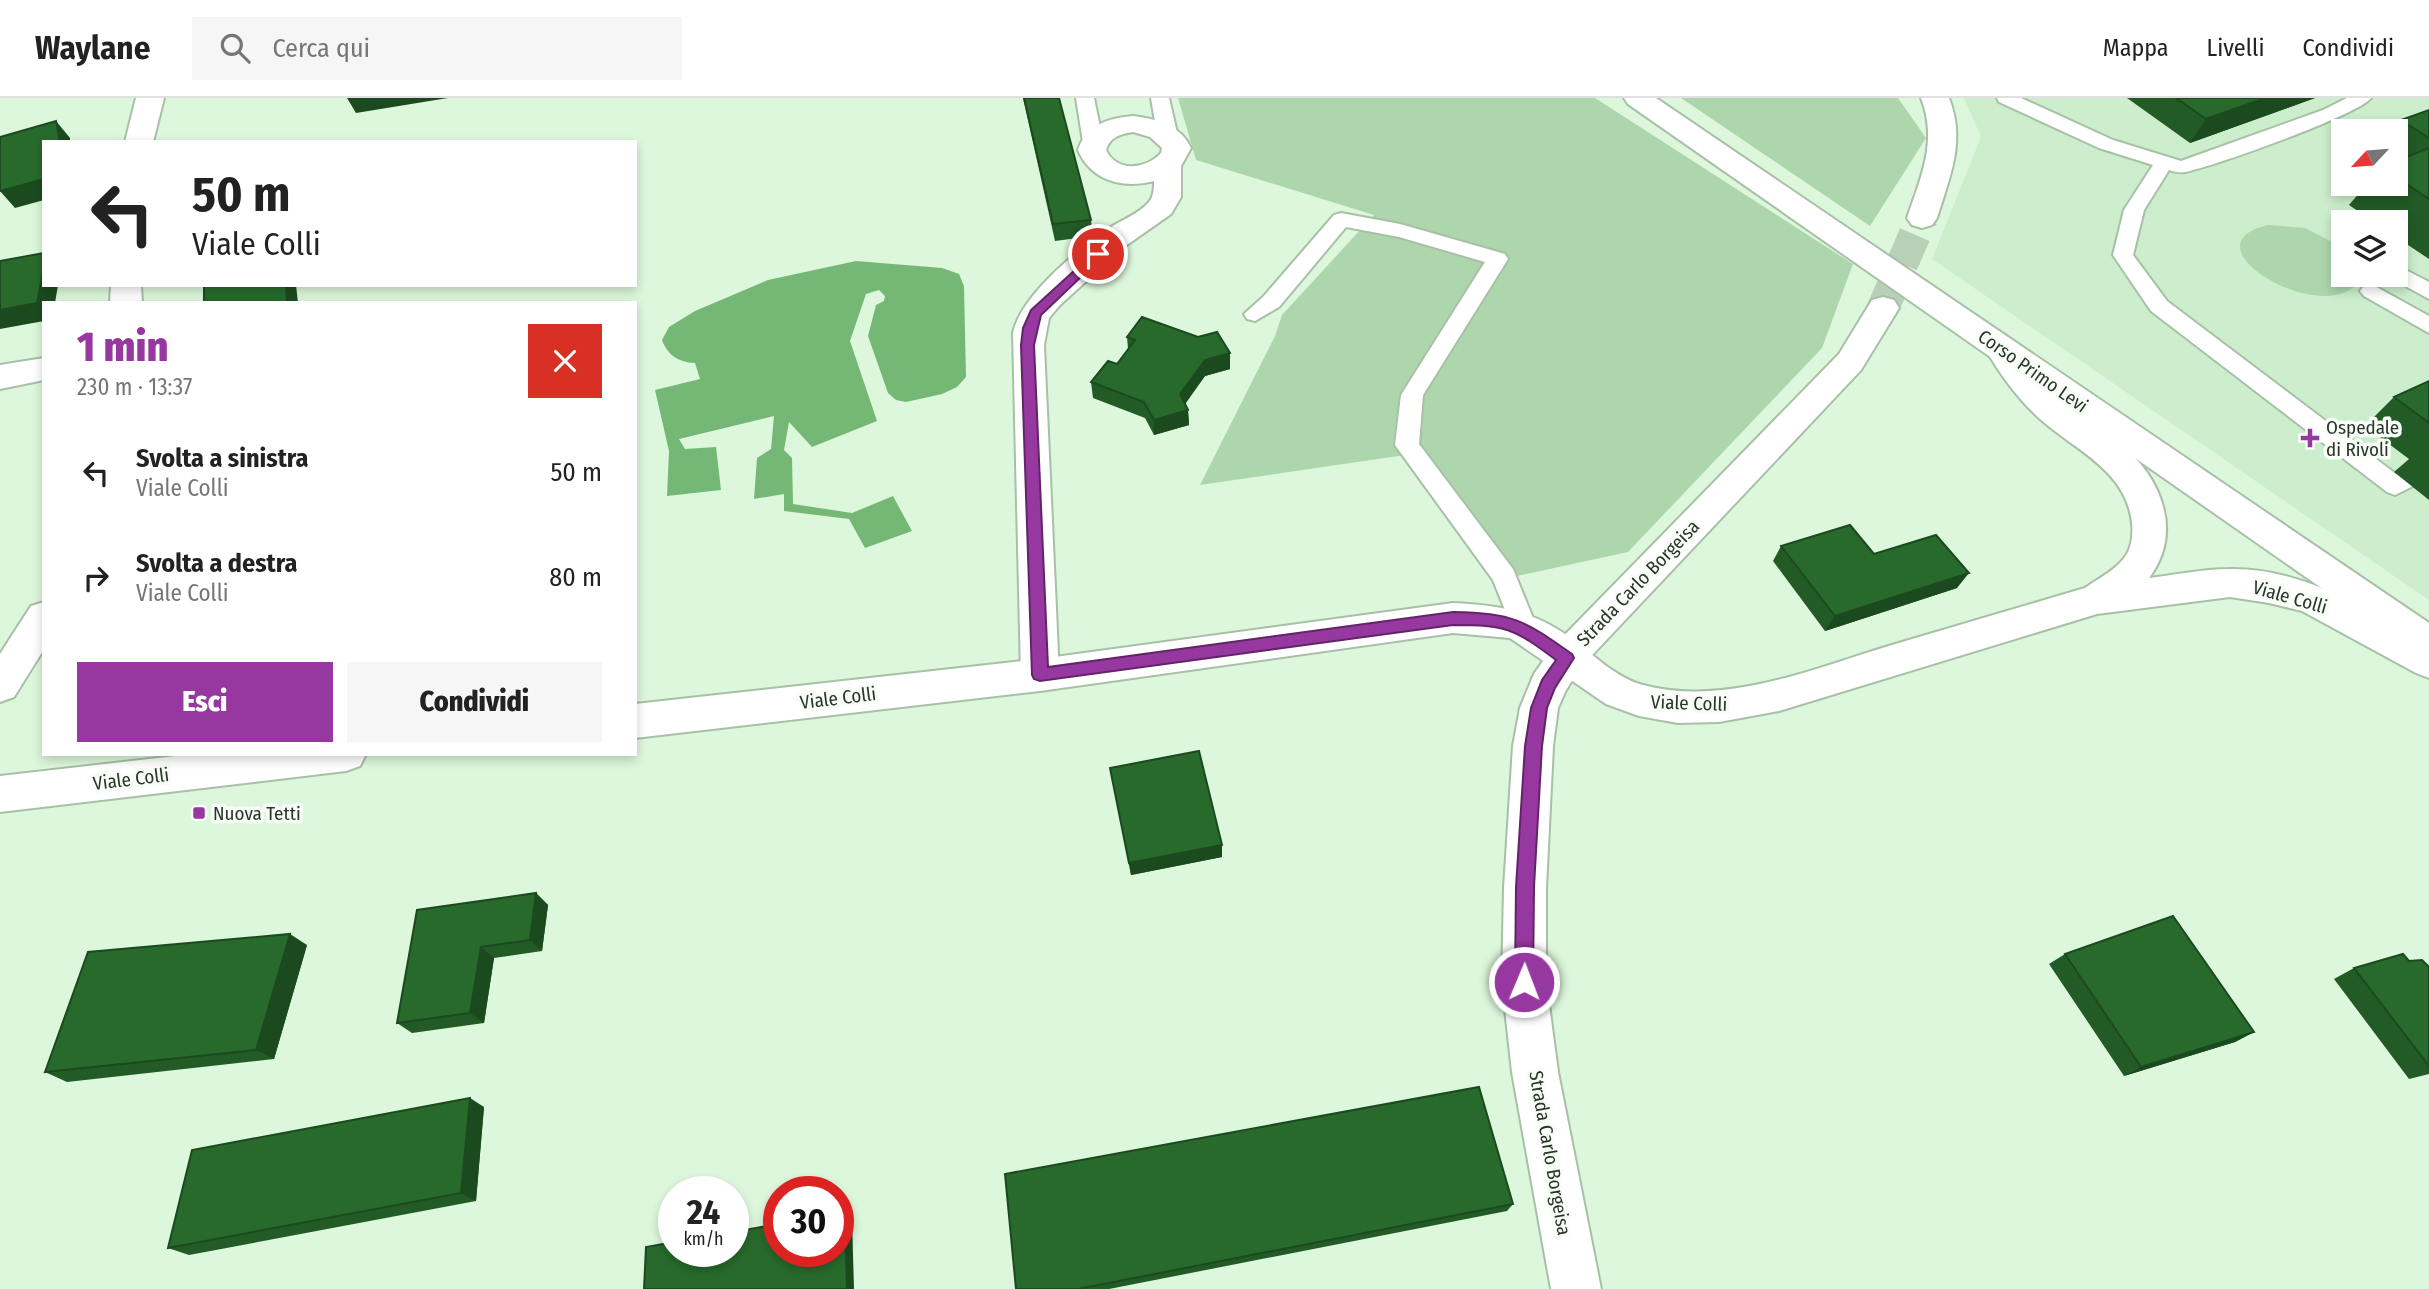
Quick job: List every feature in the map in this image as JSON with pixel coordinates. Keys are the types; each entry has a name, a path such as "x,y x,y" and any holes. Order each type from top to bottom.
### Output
{"street":[{"path":"140,140 150,98"},
{"name":"Corso Primo Levi","path":"1638,98 2429,643"},
{"path":"1922,218 1947,139 1943,114 1935,98"},
{"path":"1040,675 1028,345 1030,328 1035,313 1113,203 1118,173 1144,174 1167,164 1173,157 1175,148 1167,133 1146,124 1121,125 1100,135 1093,142 1094,157 1113,203 1151,216 1164,202 1168,190 1167,164"},
{"name":"Strada Carlo Borgeisa","path":"1576,1289 1535,1072 1524,982 1525,887 1533,746 1539,708 1548,685 1566,658 1850,362 1883,308"},
{"name":"Viale Colli","path":"2002,349 2032,391 2049,408 2111,454 2136,482 2147,507 2151,532 2144,556 2129,576 2097,598"},
{"path":"0,377 42,369"},
{"name":"Viale Colli","path":"637,721 1040,675 1453,618 1493,619 1524,628 1619,693 1644,702 1736,705 1792,691 2097,598 2230,583 2269,588 2311,600 2343,614 2429,662"},
{"path":"0,685 42,620"},
{"name":"Viale Colli","path":"0,794 329,756"}],"lane":[{"path":"1085,98 1093,142"},
{"path":"1160,98 1167,133"},
{"path":"2006,98 2106,144 2181,167 2210,159 2330,114 2362,98"},
{"path":"2165,161 2134,210 2123,255 2159,306 2395,486 2404,480"},
{"path":"1255,314 1271,302 1341,220 1400,231 1498,259 1412,395 1406,444 1504,576 1524,628"},
{"path":"2408,279 2429,292"},
{"path":"2371,291 2429,326"}],"shaded area":[{"path":"1178,98 1595,98 1853,264 1822,348 1628,552 1517,576 1419,453 1200,485 1275,336 1282,315 1374,215 1196,160"},
{"path":"1681,98 1898,98 1926,138 1870,226"},
{"name":"Ospedale di Rivoli","path":"1964,98 2429,98 2429,600 1932,259 1981,137"},
{"path":"2268,225 2305,228 2331,242 2331,287 2354,287 2343,293 2323,296 2300,293 2278,284 2258,272 2245,259 2240,246 2247,234"},
{"path":"856,261 942,268 959,274 964,286 966,377 957,387 942,394 906,402 896,400 888,393 868,336 876,305 884,301 885,296 879,290 866,294 850,341 877,421 812,447 789,422 784,450 792,458 793,504 852,513 893,496 912,531 865,548 849,519 784,511 784,494 754,499 757,458 771,449 774,416 679,439 685,449 716,447 721,490 667,496 669,451 655,390 700,379 695,363 675,357 664,346 662,340 669,327 695,311 768,280"}],"building":[{"path":"1024,98 1059,98 1091,220 1053,224"},
{"path":"2176,98 2265,98 2206,119"},
{"path":"2429,110 2429,138 2408,124 2408,119 2404,119"},
{"path":"56,121 60,140 42,140 42,180 0,191 0,137"},
{"path":"2429,148 2429,199 2408,185 2408,156"},
{"path":"42,253 42,277 37,303 0,310 0,261"},
{"path":"204,287 286,287 287,301 204,301"},
{"path":"1142,317 1198,337 1217,332 1230,353 1205,360 1180,394 1188,410 1154,420 1144,402 1091,382 1108,361 1117,364 1135,340 1127,337"},
{"path":"2429,381 2429,423 2394,397"},
{"path":"1850,525 1874,554 1936,535 1969,573 1835,616 1781,546"},
{"path":"1199,751 1222,845 1129,863 1110,768"},
{"path":"536,893 530,940 481,947 470,1013 397,1023 417,910"},
{"path":"2173,916 2254,1032 2141,1067 2065,954"},
{"path":"290,934 256,1050 45,1072 88,952"},
{"path":"2403,954 2409,961 2422,960 2429,967 2429,1066 2354,968"},
{"path":"1479,1087 1513,1204 1078,1289 1016,1289 1005,1174"},
{"path":"470,1098 461,1193 168,1248 192,1150"},
{"path":"763,1227 763,1267 846,1267 847,1289 644,1289 646,1247 658,1245 658,1267 749,1267 749,1229"}],"tunnel":[{"path":"1883,308 1922,218"}],"place":[{"name":"Ospedale di Rivoli","path":"2310,438"},
{"name":"Nuova Tetti","path":"199,813"}],"route":[{"path":"1098,254 1035,313 1030,328 1028,345 1040,675 1453,618 1493,619 1524,628 1566,658 1548,685 1539,708 1533,746 1525,887 1524,982"}]}
